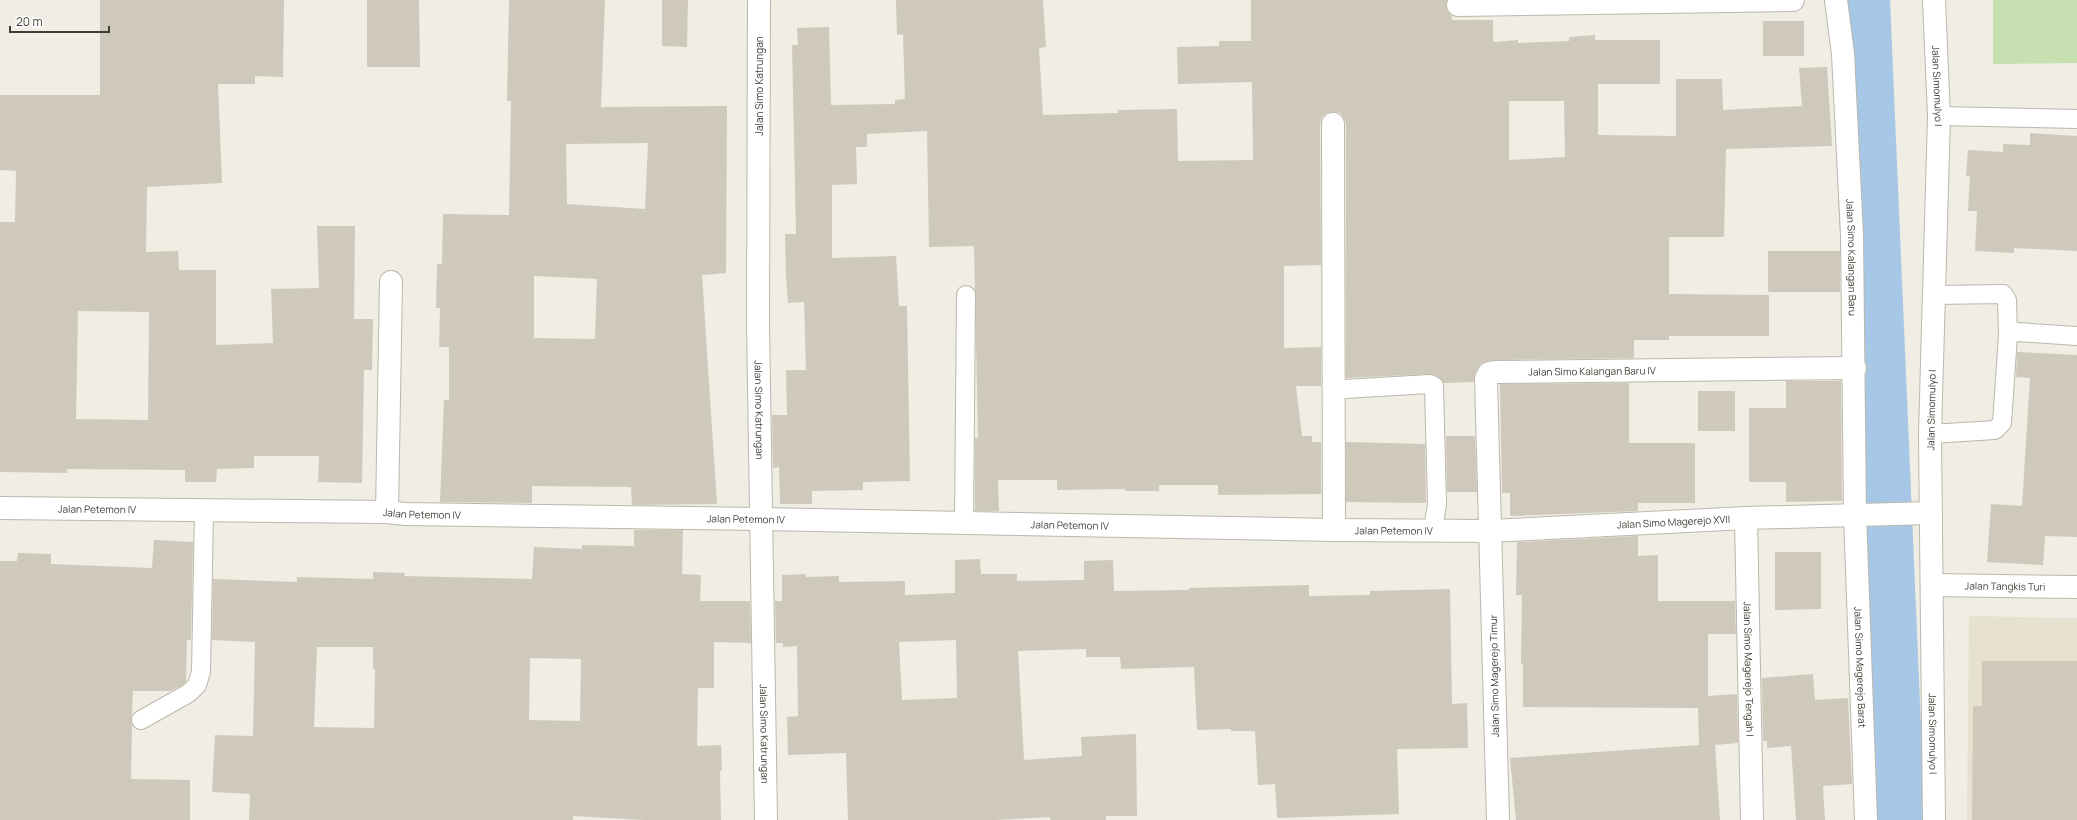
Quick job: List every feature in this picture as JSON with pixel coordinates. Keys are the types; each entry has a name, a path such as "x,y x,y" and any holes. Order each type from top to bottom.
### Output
{"street":[{"name":"Jalan Simo Katrungan","path":"759,0 758,323 766,820"},
{"path":"1458,5 1793,0"},
{"name":"Jalan Simo Kalangan Baru","path":"1836,0 1843,54 1852,235 1860,514"},
{"name":"Jalan Simomulyo I","path":"1934,0 1939,116 1930,434 1934,820"},
{"path":"1333,124 1334,530"},
{"path":"387,512 391,282"},
{"name":"Jalan Simo Kalangan Baru IV","path":"1491,531 1486,379 1489,373 1855,368"},
{"name":"Jalan Petemon IV","path":"0,508 387,512 405,514 760,519 964,524 1491,531"},
{"name":"Jalan Simo Magerejo XVII","path":"1491,531 1746,518 1932,513"},
{"name":"Jalan Simo Magerejo Barat","path":"1860,514 1866,820"},
{"name":"Jalan Simo Magerejo Tengah I","path":"1746,518 1752,820"},
{"name":"Jalan Simo Magerejo Timur","path":"1491,531 1498,820"},
{"name":"Jalan Tangkis Turi","path":"1932,585 2077,587"}],"lane":[{"path":"1939,116 2077,119"},
{"path":"1930,434 1995,430 2002,423 2008,335 2007,300 2003,294 1934,295"},
{"path":"964,524 966,295"},
{"path":"2008,335 2017,332 2077,336"},
{"path":"1344,389 1430,384 1434,386 1437,504 1433,530"},
{"path":"141,720 189,693 197,685 201,672 204,511"}],"shaded area":[{"path":"1969,616 2077,618 2077,820 1967,820"}],"green space":[{"path":"1993,0 2077,0 2077,63 1993,64"}],"building":[{"path":"100,0 284,0 283,77 255,76 255,84 218,84 222,183 147,187 146,252 178,251 179,270 216,270 216,345 273,343 271,289 319,288 317,226 355,226 354,319 373,319 372,370 364,370 362,483 318,482 319,456 254,456 254,468 217,469 216,482 185,482 185,470 67,469 67,473 0,472 0,222 15,222 16,171 0,170 0,95 100,95","holes":["78,311 149,312 148,420 76,419"]},
{"path":"367,0 419,0 420,67 367,67"},
{"path":"509,0 605,0 601,107 727,106 726,273 702,275 717,504 632,505 631,487 532,486 532,503 440,502 444,400 449,400 449,347 439,347 440,308 436,308 437,264 442,264 443,214 509,215 511,101 507,101","holes":["648,143 645,209 567,204 566,144","534,276 597,279 595,339 534,338"]},
{"path":"662,0 688,0 687,47 662,46"},
{"path":"896,0 1043,0 1046,47 1039,48 1043,115 1118,113 1118,110 1177,109 1178,161 1253,160 1252,82 1178,84 1177,47 1219,46 1219,41 1251,41 1251,0 1447,0 1446,6 1448,12 1452,16 1452,20 1493,20 1493,42 1518,40 1518,43 1569,41 1569,37 1595,35 1595,40 1660,40 1660,84 1598,84 1598,135 1676,136 1676,79 1722,79 1723,110 1802,106 1799,68 1827,67 1832,146 1726,149 1724,237 1669,237 1669,294 1769,295 1769,336 1669,336 1669,340 1634,340 1634,358 1493,360 1481,363 1475,373 1474,382 1444,383 1439,377 1429,374 1346,378 1346,124 1340,113 1327,113 1322,117 1320,124 1321,265 1284,266 1284,348 1321,347 1321,386 1296,386 1302,436 1312,436 1312,442 1321,442 1321,494 1218,495 1218,485 1159,485 1159,491 1125,491 1125,489 1057,490 1057,480 998,480 999,511 975,511 975,438 978,438 974,246 929,247 927,131 867,134 867,147 856,147 857,184 832,185 832,258 896,256 899,306 907,306 910,481 863,482 863,490 812,491 812,504 780,504 779,467 773,468 772,415 787,415 786,370 806,370 804,302 788,303 786,277 785,234 796,234 792,45 798,45 797,28 829,27 831,105 895,104 895,100 905,99 903,34 897,35","holes":["1509,101 1564,101 1565,157 1509,160"]},
{"path":"1763,21 1804,21 1804,56 1763,56"},
{"path":"2030,133 2077,136 2077,251 2014,248 2014,253 1975,251 1977,211 1968,211 1970,176 1966,176 1968,150 2003,152 2003,144 2030,145"},
{"path":"1768,251 1840,251 1840,292 1768,292"},
{"path":"2017,352 2077,355 2077,537 2045,536 2043,565 1987,562 1991,504 2022,506 2030,378 2016,377"},
{"path":"1786,381 1841,381 1842,501 1786,502 1786,482 1749,482 1749,408 1786,408"},
{"path":"1629,383 1629,443 1695,443 1695,503 1638,503 1638,511 1510,516 1510,493 1502,493 1500,384"},
{"path":"1698,391 1735,391 1735,431 1698,431"},
{"path":"1446,436 1475,436 1477,492 1447,492"},
{"path":"1346,442 1425,444 1426,503 1346,502"},
{"path":"634,530 683,530 682,574 701,575 700,601 750,601 751,643 714,642 714,688 698,688 697,746 721,745 721,820 643,820 573,816 573,820 249,820 250,794 212,792 215,735 253,736 255,642 212,640 213,579 297,582 297,577 373,579 373,572 405,573 404,576 532,579 534,547 582,549 582,545 634,546","holes":["317,647 373,647 373,669 375,669 374,728 314,727","530,658 581,659 580,721 529,720"]},
{"path":"1638,536 1638,556 1658,555 1658,601 1735,601 1736,634 1708,634 1708,696 1737,694 1738,743 1715,745 1720,820 1516,820 1510,758 1699,745 1698,708 1523,707 1523,664 1521,664 1522,595 1516,595 1517,542"},
{"path":"154,540 193,542 191,640 187,640 186,681 183,685 170,691 133,691 131,719 131,779 190,780 190,820 0,820 0,561 17,561 18,553 51,554 51,564 152,568"},
{"path":"1775,552 1821,552 1821,609 1775,610"},
{"path":"980,559 981,574 1017,574 1017,581 1084,580 1084,561 1113,560 1114,591 1189,590 1189,588 1309,585 1309,596 1370,595 1370,591 1450,589 1452,704 1467,703 1468,748 1397,749 1399,814 1277,818 1275,784 1258,785 1255,731 1231,731 1231,729 1197,730 1194,667 1121,669 1120,657 1086,657 1086,649 1018,651 1024,760 1082,756 1081,737 1136,734 1137,816 1106,816 1106,820 1050,820 1050,817 997,820 848,820 846,753 788,755 787,717 798,716 797,646 783,647 783,643 776,643 775,601 782,601 782,575 806,574 806,577 839,576 839,582 905,581 905,595 955,593 955,560","holes":["956,640 957,698 902,700 899,642"]},
{"path":"1982,661 2077,661 2077,820 1972,820 1973,706 1982,706"},
{"path":"1813,674 1815,700 1848,698 1852,784 1823,786 1825,820 1796,820 1791,746 1767,748 1767,741 1763,741 1762,678"}],"waterway":[{"path":"1860,0 1895,820"}]}
